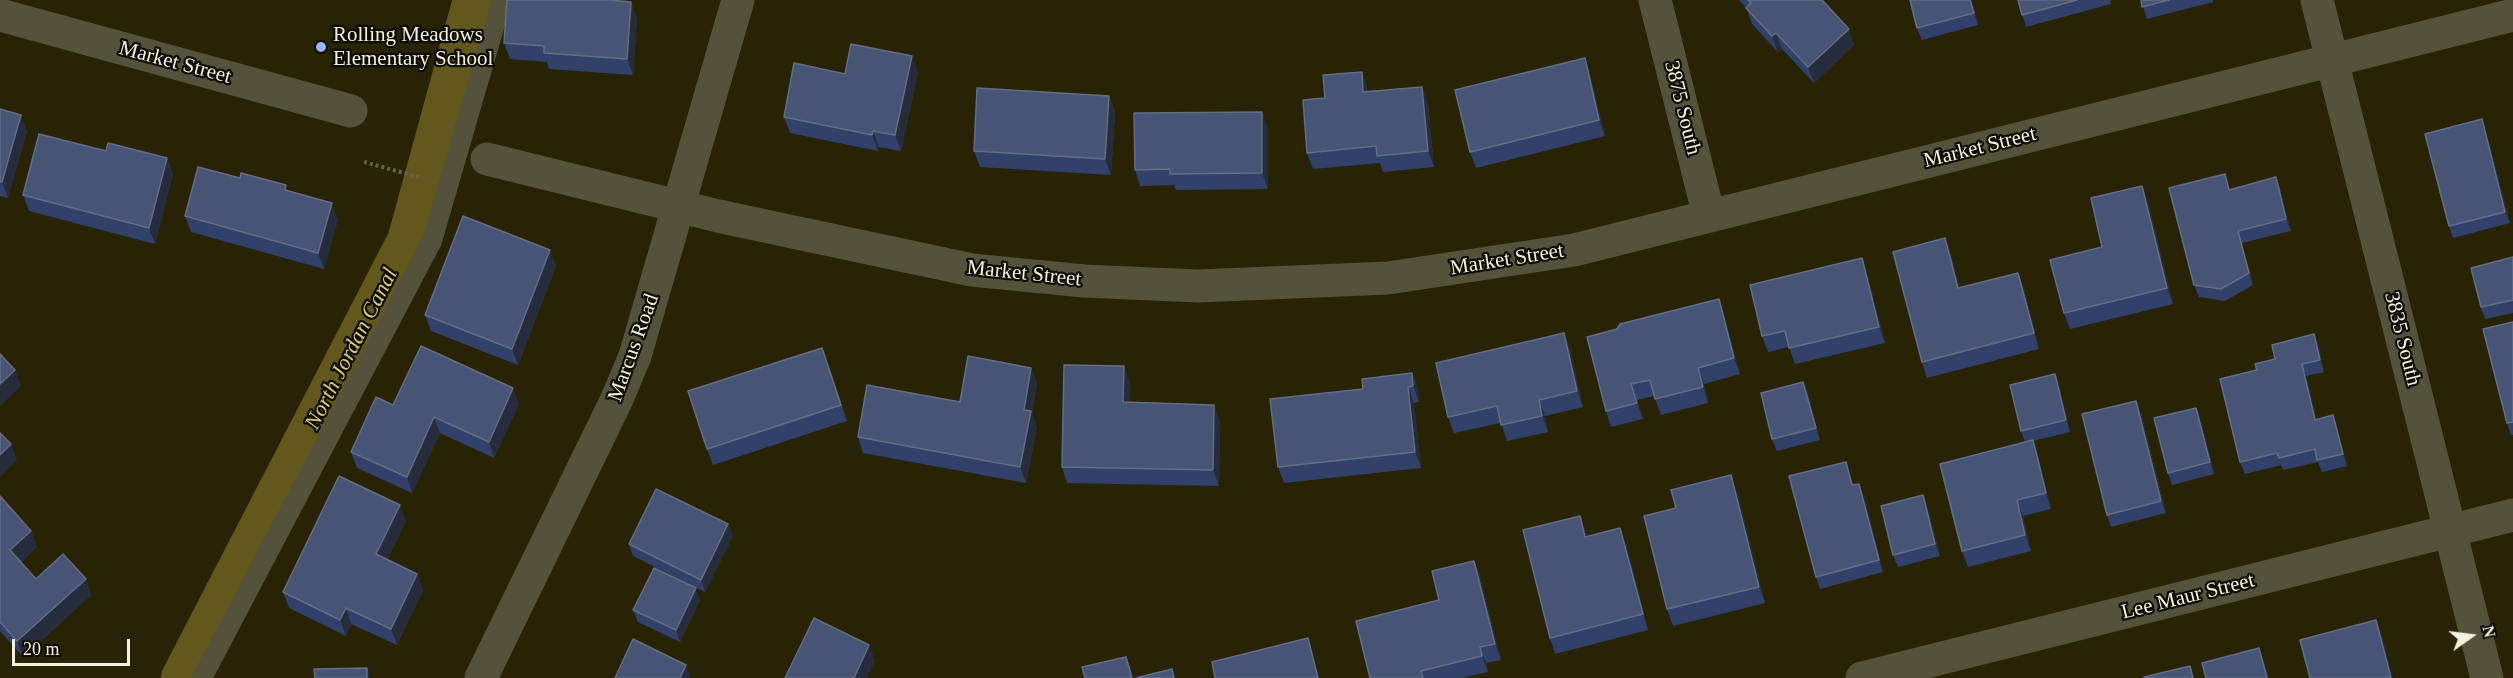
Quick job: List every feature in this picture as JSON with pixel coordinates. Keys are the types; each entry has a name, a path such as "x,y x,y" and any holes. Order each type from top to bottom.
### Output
{"street":[{"name":"Marcus Road","path":"481,678 617,399 635,356 738,0"},
{"name":"3875 South","path":"1655,0 1709,216"},
{"name":"3835 South","path":"2317,0 2487,678"},
{"name":"Market Street","path":"0,15 351,111"},
{"name":"Market Street","path":"487,159 678,206 972,270 1084,281 1198,286 1388,278 1467,268 1574,250 2513,15"},
{"name":"Lee Maur Street","path":"1862,678 2513,515"}],"lane":[{"path":"202,678 432,241 502,0"}],"building":[{"path":"507,0 631,2 627,59 544,53 544,46 504,43"},
{"path":"1748,0 1822,0 1849,29 1808,67 1776,33 1772,36 1746,8 1751,3"},
{"path":"1910,0 1970,0 1974,13 1917,28"},
{"path":"2018,0 2077,0 2022,15"},
{"path":"2141,0 2169,0 2142,7"},
{"path":"851,44 912,56 895,135 873,131 872,135 784,117 794,63 845,74"},
{"path":"1585,58 1599,120 1470,152 1455,90"},
{"path":"1362,72 1363,92 1422,87 1428,151 1377,156 1376,146 1307,153 1303,100 1325,98 1323,75"},
{"path":"977,88 1109,96 1105,159 974,151"},
{"path":"0,109 21,115 2,182 0,181"},
{"path":"1262,112 1262,173 1170,174 1170,169 1135,170 1134,113"},
{"path":"2482,119 2505,212 2449,226 2425,134"},
{"path":"39,134 106,151 108,143 167,158 149,228 23,195"},
{"path":"198,167 240,178 241,173 286,185 285,190 332,203 318,253 185,216"},
{"path":"2225,174 2229,190 2276,177 2286,219 2238,231 2249,273 2221,289 2194,285 2169,188"},
{"path":"2142,186 2167,288 2064,313 2050,260 2102,247 2091,198"},
{"path":"463,216 550,250 512,349 425,315"},
{"path":"1945,238 1958,288 2018,273 2034,333 1922,362 1893,252"},
{"path":"2513,257 2513,300 2481,307 2471,268"},
{"path":"1862,258 1879,327 1789,348 1785,331 1762,336 1750,285"},
{"path":"1719,299 1734,358 1698,368 1703,387 1655,399 1650,380 1631,384 1637,403 1606,411 1587,337 1617,329 1620,324"},
{"path":"2513,322 2513,422 2507,423 2483,329"},
{"path":"1564,333 1577,391 1539,400 1542,416 1501,425 1497,406 1448,417 1436,363"},
{"path":"2314,334 2320,360 2302,364 2315,420 2333,415 2343,454 2317,460 2315,449 2279,458 2277,453 2240,462 2220,379 2257,370 2255,364 2275,359 2272,345"},
{"path":"421,346 513,388 489,442 434,417 407,477 351,452 376,397 393,405"},
{"path":"822,348 841,405 707,449 688,391"},
{"path":"0,354 15,370 0,384"},
{"path":"968,356 1031,368 1024,410 1031,411 1020,467 858,437 867,385 960,402"},
{"path":"1064,365 1124,366 1123,402 1214,405 1213,470 1062,467"},
{"path":"1412,373 1413,386 1408,387 1415,452 1278,467 1270,399 1363,389 1362,379"},
{"path":"2055,374 2066,420 2021,431 2010,385"},
{"path":"1803,382 1816,428 1772,439 1761,393"},
{"path":"2136,401 2161,501 2107,515 2082,414"},
{"path":"2196,408 2210,462 2168,473 2154,418"},
{"path":"0,433 11,444 0,455"},
{"path":"2033,440 2046,493 2017,500 2025,535 1962,551 1940,464"},
{"path":"1846,462 1852,485 1859,484 1879,560 1816,577 1789,476"},
{"path":"1731,475 1759,587 1667,609 1644,516 1676,508 1671,490"},
{"path":"339,476 400,505 376,554 417,574 391,629 346,608 340,620 283,592"},
{"path":"656,489 728,524 701,580 629,544"},
{"path":"1923,495 1935,544 1893,555 1881,506"},
{"path":"0,496 31,531 10,550 36,579 63,554 86,579 17,641 0,622"},
{"path":"1580,516 1585,537 1620,528 1643,614 1550,638 1523,530"},
{"path":"1474,561 1495,644 1480,647 1482,656 1421,671 1423,678 1370,678 1356,621 1439,600 1432,571"},
{"path":"654,568 696,588 676,630 633,610"},
{"path":"814,618 869,645 854,678 785,678"},
{"path":"2376,620 2391,678 2310,678 2300,640"},
{"path":"1308,638 1318,678 1215,678 1212,662"},
{"path":"633,639 686,665 680,678 615,678"},
{"path":"2259,648 2267,678 2206,678 2202,663"},
{"path":"1126,657 1132,678 1085,678 1082,667"},
{"path":"2190,666 2193,678 2144,678 2144,677"},
{"path":"367,668 367,678 315,678 314,669"},
{"path":"1172,669 1174,678 1136,678"}],"waterway":[{"name":"North Jordan Canal","path":"182,678 408,241 474,0"}],"place":[{"name":"Rolling Meadows Elementary School","path":"321,47"}]}
